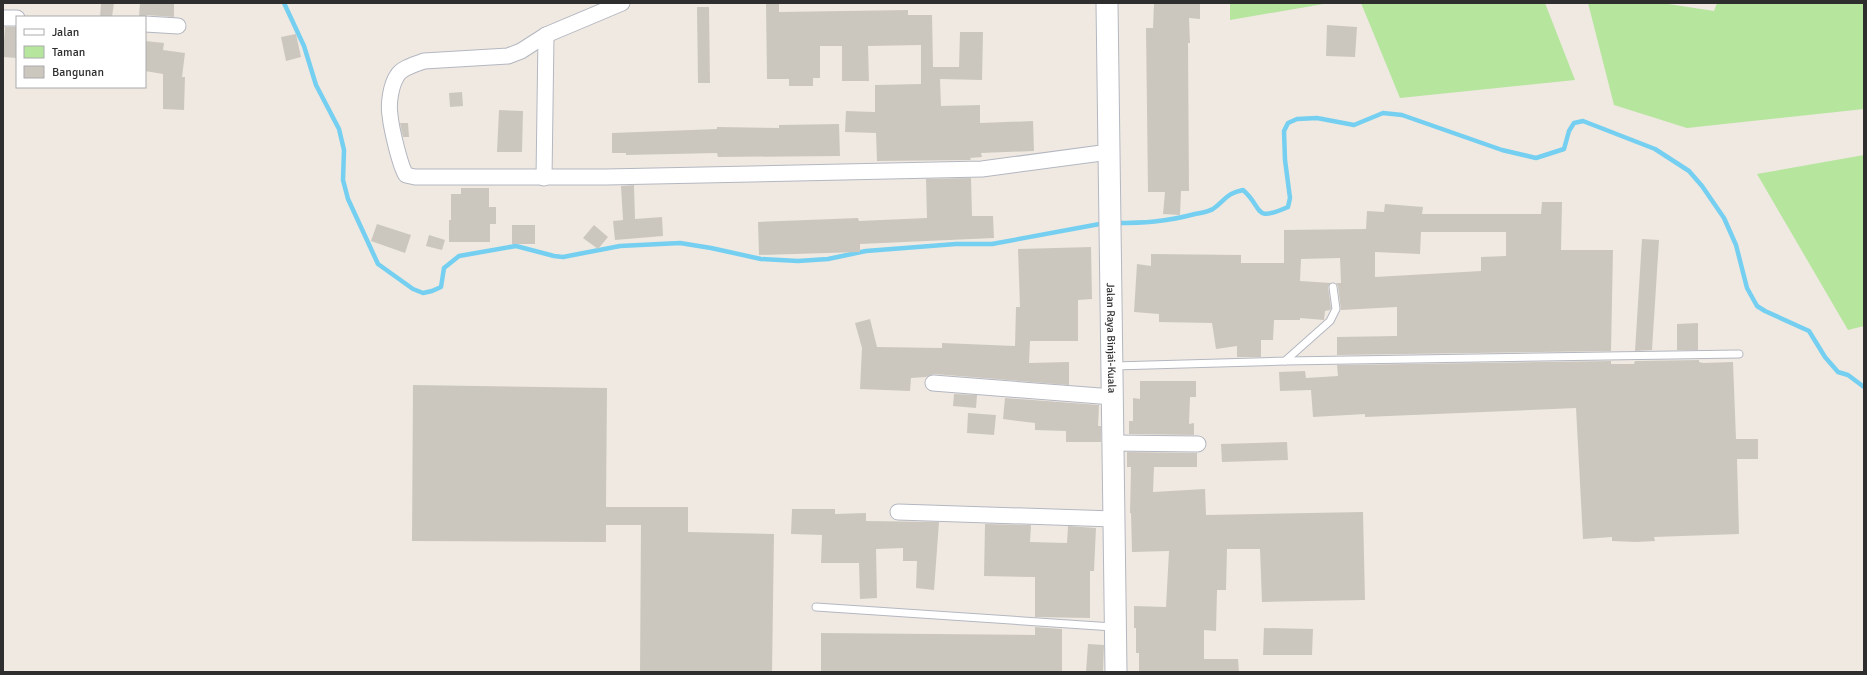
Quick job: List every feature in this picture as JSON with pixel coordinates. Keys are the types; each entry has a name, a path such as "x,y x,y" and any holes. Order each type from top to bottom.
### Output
{"main road":[{"name":"Jalan Raya Binjai-Kuala","path":"1107,3 1116,672"}],"street":[{"path":"622,3 546,35 521,51 508,56 424,61 411,66 397,75 392,88 390,115 398,153 406,175 415,177 544,178 982,169 1109,152"},
{"path":"3,18 16,18"},
{"path":"146,24 178,26"},
{"path":"544,178 546,35"},
{"path":"933,383 1112,396"},
{"path":"1113,444 1198,444"},
{"path":"898,512 1114,519"}],"lane":[{"path":"1285,362 1330,321 1336,309 1333,287"},
{"path":"1112,366 1739,354"},
{"path":"816,607 1116,627"}],"green space":[{"path":"1230,3 1329,3 1230,20"},
{"path":"1361,3 1545,3 1575,80 1400,98"},
{"path":"1588,3 1662,3 1714,11 1717,3 1864,3 1864,109 1687,128 1614,105"},
{"path":"1864,155 1864,326 1848,330 1757,174"}],"building":[{"path":"101,3 114,3 112,16 100,16"},
{"path":"140,3 174,3 174,17 139,16"},
{"path":"766,3 779,3 779,12 908,10 908,15 932,15 933,67 959,67 960,32 983,32 982,80 940,79 941,106 980,105 980,123 1033,121 1034,151 981,153 982,157 970,158 971,160 877,161 876,133 845,132 846,111 875,112 875,85 921,84 921,45 868,46 869,81 842,81 842,46 820,46 820,78 813,78 813,86 789,86 789,79 767,79"},
{"path":"1154,3 1200,3 1200,19 1189,18 1189,191 1181,191 1180,215 1163,214 1165,192 1148,192 1146,28 1153,28"},
{"path":"697,7 709,7 710,83 698,83"},
{"path":"1327,25 1357,27 1355,57 1326,56"},
{"path":"5,27 16,27 16,58 3,57"},
{"path":"296,34 301,57 286,61 281,37"},
{"path":"146,41 164,43 163,50 185,53 182,77 185,77 184,110 163,109 163,74 146,71"},
{"path":"462,92 463,106 450,107 449,93"},
{"path":"499,110 523,111 522,152 497,152"},
{"path":"400,123 408,123 409,137 403,137"},
{"path":"839,124 840,156 718,157 717,153 626,155 626,153 612,153 612,133 717,129 717,127 779,128 779,125"},
{"path":"971,178 972,216 993,216 994,238 860,244 860,252 759,255 758,222 858,218 859,221 927,218 926,179"},
{"path":"634,185 635,219 662,217 663,236 615,240 613,221 623,220 621,186"},
{"path":"461,188 489,188 489,207 496,207 496,224 490,224 490,242 449,242 451,194 461,194"},
{"path":"1542,202 1562,202 1561,250 1613,250 1611,351 1337,355 1337,337 1397,336 1397,307 1341,310 1338,286 1336,283 1341,283 1340,258 1301,259 1300,281 1331,283 1328,287 1331,308 1330,310 1325,311 1324,320 1300,318 1300,320 1274,320 1273,340 1261,340 1261,357 1237,357 1237,346 1216,349 1212,323 1159,322 1159,314 1134,312 1137,264 1151,266 1151,254 1241,255 1241,263 1284,263 1284,230 1366,229 1367,211 1384,212 1385,204 1423,207 1422,214 1541,214","holes":["1421,232 1506,232 1506,256 1481,257 1481,271 1375,277 1375,252 1420,254"]},
{"path":"377,224 411,235 405,253 371,241"},
{"path":"512,225 535,225 535,244 512,244"},
{"path":"594,225 608,237 598,249 583,238"},
{"path":"429,235 445,240 442,250 426,246"},
{"path":"1642,239 1659,240 1652,350 1635,351"},
{"path":"1091,247 1092,299 1078,300 1078,341 1030,341 1029,363 1069,362 1069,385 934,374 926,377 911,378 910,391 860,389 862,348 855,323 870,319 877,347 942,348 942,343 1015,346 1016,307 1020,307 1018,249"},
{"path":"1698,323 1698,350 1677,350 1677,324"},
{"path":"1699,360 1699,362 1703,363 1733,362 1736,439 1758,439 1758,459 1737,459 1739,534 1654,537 1655,541 1636,542 1612,541 1612,537 1583,539 1576,408 1365,417 1365,414 1313,417 1311,390 1280,391 1279,372 1305,371 1306,378 1338,376 1337,365 1611,361 1611,364 1634,364 1635,361"},
{"path":"1140,381 1196,381 1196,397 1190,397 1189,424 1194,423 1194,435 1129,434 1129,421 1133,421 1133,398 1140,399"},
{"path":"413,385 607,388 606,507 688,507 688,532 774,534 772,672 640,672 641,525 606,525 606,542 412,541"},
{"path":"954,394 977,395 976,408 953,406"},
{"path":"1005,398 1099,405 1098,426 1101,426 1101,442 1066,442 1066,431 1035,430 1035,423 1003,419"},
{"path":"968,413 996,415 994,435 967,433"},
{"path":"1287,442 1288,460 1222,462 1221,444"},
{"path":"1127,452 1197,453 1197,467 1154,467 1153,492 1205,489 1206,515 1363,512 1365,600 1262,602 1260,549 1227,549 1226,590 1217,590 1216,631 1204,630 1204,659 1238,659 1239,672 1139,672 1139,653 1136,653 1136,628 1134,628 1134,606 1166,607 1169,551 1132,552 1130,513 1131,467 1127,467"},
{"path":"792,509 835,509 835,514 866,513 866,521 939,522 934,590 916,588 917,561 903,561 903,548 876,549 877,598 860,599 859,563 821,563 822,535 791,534"},
{"path":"985,524 1031,525 1030,542 1067,543 1068,526 1096,528 1094,571 1090,571 1090,618 1035,617 1035,577 984,576"},
{"path":"1035,627 1062,629 1062,672 821,672 821,633 1035,635"},
{"path":"1264,628 1313,629 1312,655 1263,655"},
{"path":"1088,644 1104,645 1103,672 1086,672"}],"waterway":[{"path":"284,3 304,46 316,85 339,129 344,150 343,180 348,199 378,264 413,289 423,293 441,287 444,268 459,256 516,246 563,257 620,246 680,243 761,259 798,261 828,259 866,251 956,244 992,244 1105,223"},
{"path":"1114,223 1164,220 1206,212 1213,209 1229,195 1243,190 1263,213 1269,214 1288,207 1290,198 1285,160 1284,131 1288,123 1297,119 1317,118 1354,125 1383,113 1402,115 1502,150 1536,158 1564,149 1569,131 1574,123 1583,121 1655,149 1689,171 1702,186 1724,218 1736,245 1747,288 1757,306 1809,331 1825,357 1838,372 1848,375 1864,387"}]}
